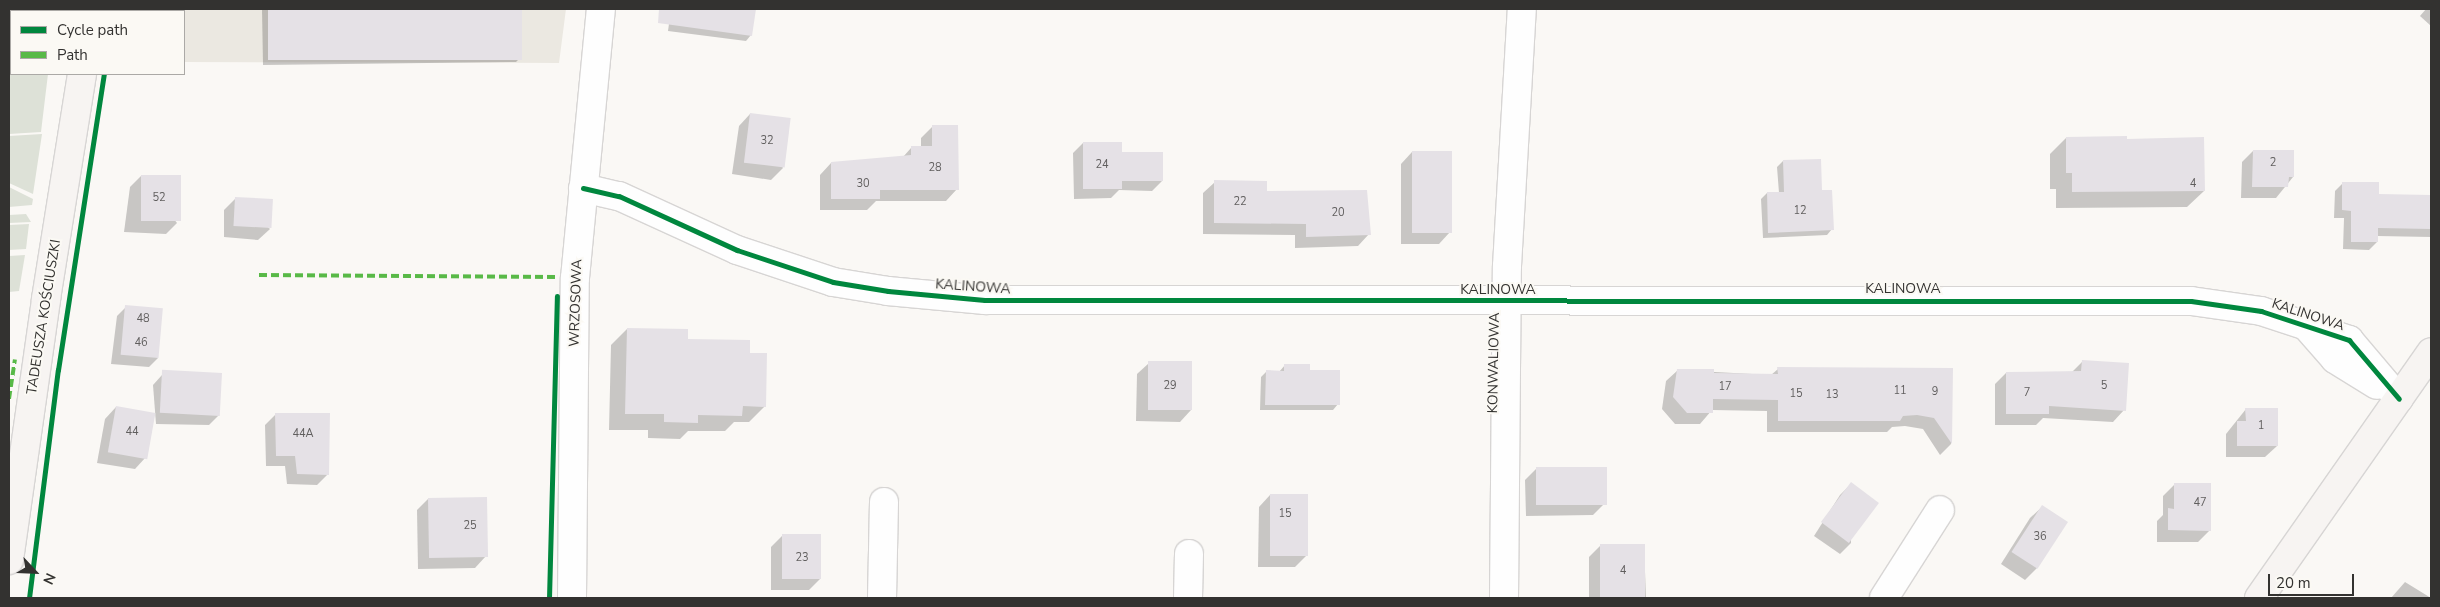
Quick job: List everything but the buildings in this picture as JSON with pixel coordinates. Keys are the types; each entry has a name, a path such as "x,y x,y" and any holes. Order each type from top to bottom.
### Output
{"street":[{"name":"WRZOSOWA","path":"572,598 575,278 601,9"},
{"name":"KONWALIOWA","path":"1504,598 1506,301 1522,9"},
{"name":"TADEUSZA KOŚCIUSZKI","path":"9,560 46,300 82,75"},
{"name":"KALINOWA","path":"583,188 642,204 780,266 833,282 888,291 985,300 1041,302 2191,301 2261,311 2348,340 2399,399"},
{"path":"2259,598 2431,352"},
{"path":"882,598 884,502"},
{"path":"1884,598 1940,510"},
{"path":"1188,598 1189,554"}],"shaded area":[{"path":"9,9 61,9 10,10 9,47"},
{"path":"566,9 559,63 185,62 185,10 127,10"},
{"path":"9,69 10,75 48,75 41,132 9,134"},
{"path":"42,134 33,194 9,183 9,136"},
{"path":"9,187 33,199 32,205 9,207"},
{"path":"26,214 31,222 9,223 9,215"},
{"path":"29,224 26,249 9,250 9,225"},
{"path":"25,255 19,291 9,292 9,256"}],"marked path":[{"path":"259,275 558,277"},
{"path":"9,399 15,359"}],"cycle path":[{"path":"29,598 58,370 104,75"},
{"path":"583,188 619,196 737,250 833,282 888,291 985,300 2191,301 2261,311 2349,340 2399,399"},
{"path":"549,598 557,296"}]}
